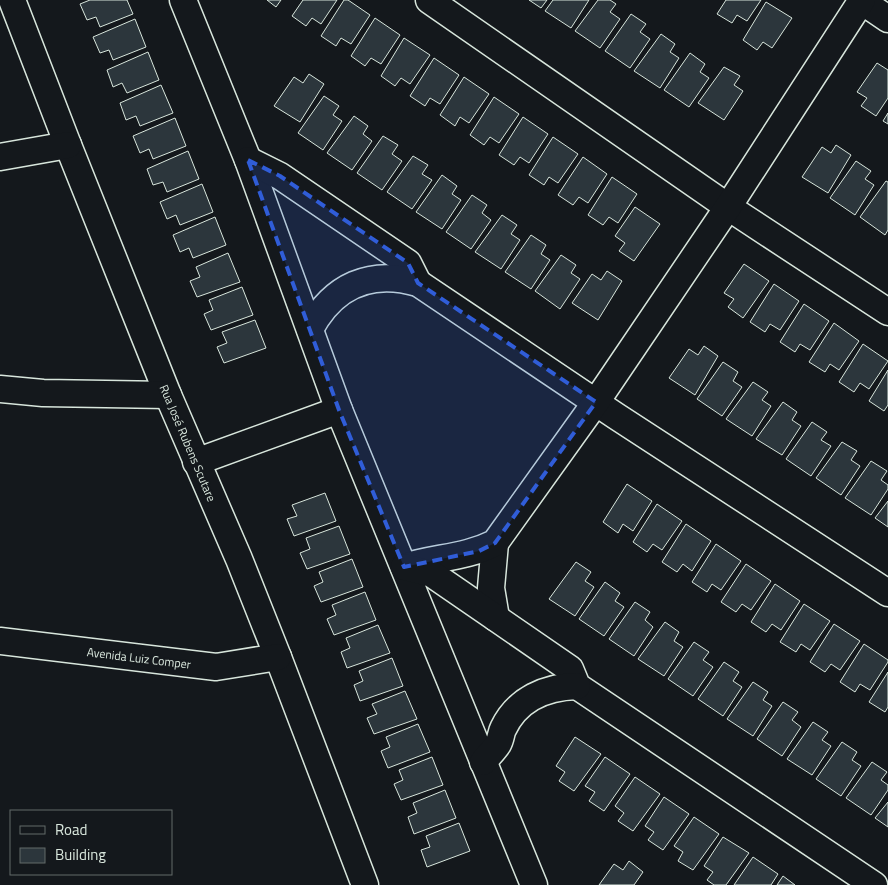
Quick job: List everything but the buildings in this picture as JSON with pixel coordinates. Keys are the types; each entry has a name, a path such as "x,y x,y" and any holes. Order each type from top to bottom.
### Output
{"street":[{"name":"Rua José Rubens Scutare","path":"12,0 168,395 239,559 365,885"},
{"path":"183,0 248,160 340,410 534,885"},
{"path":"429,0 728,207 888,312"},
{"path":"404,567 424,561 449,558 479,551 495,543 596,402 728,207 861,0 888,19"},
{"path":"0,157 68,145"},
{"path":"248,160 280,176 408,263 418,283"},
{"path":"310,329 318,313 344,289 361,282 390,277 404,278 418,283 888,594"},
{"path":"0,389 43,394 168,395"},
{"path":"196,462 340,410"},
{"path":"495,543 491,588 496,618"},
{"path":"404,567 432,574 570,669 577,686 874,885"},
{"name":"Avenida Luiz Comper","path":"0,641 216,667 278,657"},
{"path":"483,762 498,744 503,728 523,704 535,695 548,690 562,686 577,686"}],"highlighted area":[{"path":"248,160 280,176 408,263 418,283 596,402 495,543 479,551 404,567 339,410"}]}
